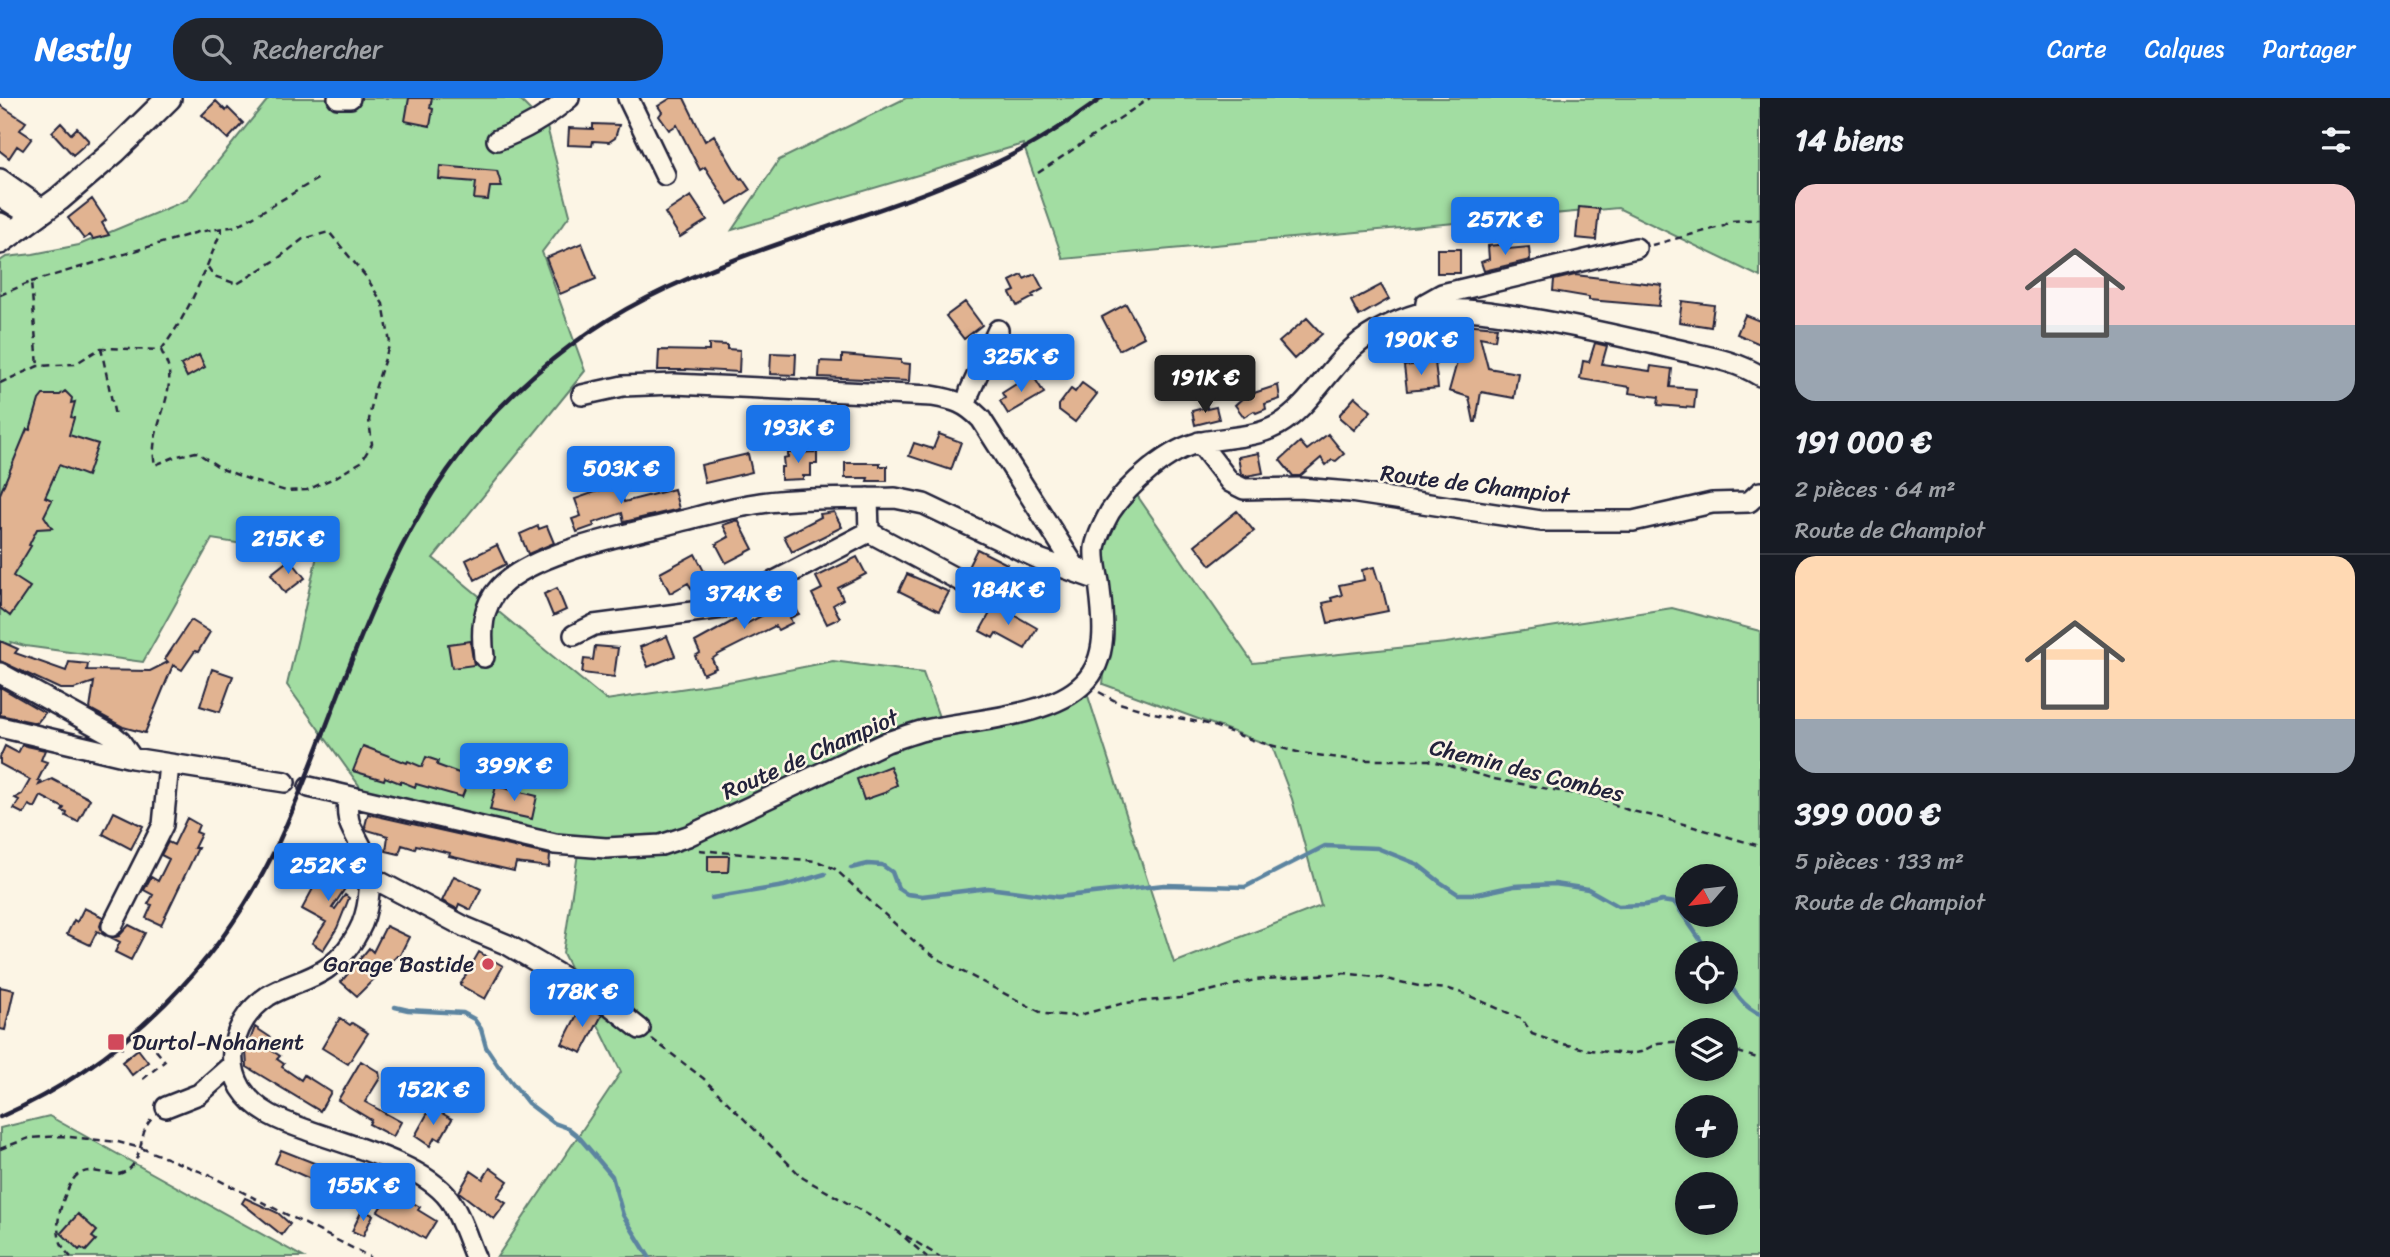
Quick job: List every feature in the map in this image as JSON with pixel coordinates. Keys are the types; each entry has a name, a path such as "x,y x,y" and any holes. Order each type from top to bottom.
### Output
{"main road":[{"path":"4,232 44,210 115,151 169,98"}],"street":[{"path":"338,98 350,98"},
{"path":"497,140 525,129 569,98"},
{"path":"628,98 665,175"},
{"path":"0,179 44,210"},
{"path":"0,196 25,212 44,210"},
{"name":"Route de Champiot","path":"1425,312 1426,303 1442,294 1636,248"},
{"name":"Route de Champiot","path":"309,787 555,844 607,848 661,845 688,836 887,742 922,731 1054,704 1084,683 1095,668 1102,647 1103,622 1096,546 1111,512 1128,491 1149,471 1181,449 1199,442 1246,435 1278,425 1353,347 1372,333 1425,312 1471,309 1591,328 1734,363 1760,376"},
{"path":"967,405 970,391 998,330"},
{"path":"582,396 623,386 674,384 951,399 967,405 981,419 1074,565 1098,580"},
{"name":"Route de Champiot","path":"1199,442 1230,482 1244,489 1300,488 1350,492 1541,521 1633,521 1712,503 1749,502 1760,492"},
{"path":"868,498 869,532"},
{"path":"484,657 481,633 484,616 498,589 524,570 561,554 617,536 762,503 895,498 924,504 1039,559 1098,580"},
{"path":"869,532 968,585"},
{"path":"574,635 594,625 723,608 869,532"},
{"path":"0,673 114,736 132,758"},
{"path":"0,727 132,758 285,782"},
{"path":"112,926 163,825 169,764"},
{"path":"348,796 347,820 365,856 369,876 365,915 341,957 324,970 269,996 251,1010 236,1035 233,1064 239,1084 247,1096 277,1120 388,1160 430,1181 454,1208 475,1257"},
{"path":"369,876 465,927 508,945 606,1002 640,1029"},
{"path":"166,1107 199,1094 233,1064"}],"path":[{"path":"1038,173 1150,98"},
{"path":"0,295 31,282 198,232 237,226 319,178"},
{"path":"1636,248 1731,222 1760,219"},
{"path":"161,350 180,324 223,228"},
{"path":"161,350 169,370 164,409 153,453 155,465 196,452 222,469 256,482 286,491 307,491 360,462 372,444 369,420 374,393 390,343 383,304 368,278 342,246 329,233 303,239 276,260 237,284 214,276 207,266"},
{"path":"31,282 38,366"},
{"path":"0,383 38,366 75,364 101,348 161,350"},
{"path":"101,348 115,416"},
{"name":"Chemin des Combes","path":"1084,683 1119,703 1208,724 1255,741 1301,753 1355,760 1429,760 1494,779 1598,798 1628,810 1666,818 1760,846"},
{"path":"695,849 817,861 835,869 916,943 938,959 1044,1014 1076,1016 1124,1003 1180,998 1255,980 1343,973 1449,989 1522,1019 1532,1034 1590,1050 1628,1054 1641,1052 1658,1043 1675,1042"},
{"path":"640,1029 703,1078 803,1178 940,1257"},
{"path":"112,1035 123,1048"},
{"path":"143,1079 165,1061 144,1037"},
{"path":"1738,1052 1760,1059"},
{"path":"71,1257 60,1243 58,1228 60,1205 72,1181 82,1172 112,1175 125,1172 138,1157 147,1122 166,1107"},
{"path":"0,1149 29,1138 61,1136 118,1142 141,1148 209,1175 370,1257"},
{"path":"897,1231 928,1257"}],"green space":[{"path":"269,98 518,98 547,127 570,215 542,252 585,371 433,558 606,700 734,681 833,661 923,673 943,728 1087,693 1174,963 1321,906 1292,799 1272,746 1103,684 1110,627 1100,539 1134,491 1253,663 1446,643 1672,608 1760,631 1760,1257 497,1257 621,1072 563,953 580,840 366,795 287,685 317,556 212,539 143,662 11,642 10,645 0,641 0,261 6,257 79,245 187,200"},
{"path":"906,98 1760,98 1760,277 1618,208 1063,259 1023,144 732,230 779,160"},
{"path":"49,1116 303,1257 0,1257 0,1128"}],"building":[{"path":"409,98 432,98 430,126 405,121"},
{"path":"671,98 684,98 705,141 714,135 740,179 742,178 750,190 728,204 705,167 700,170 677,125 669,130 659,116 662,112 658,106"},
{"path":"216,101 226,111 228,108 243,123 228,139 202,115"},
{"path":"0,105 26,122 20,130 32,138 23,150 17,146 9,158 0,151"},
{"path":"61,123 71,134 77,128 89,141 73,155 52,132"},
{"path":"593,124 619,125 615,138 609,142 593,141 592,146 568,145 569,128 593,129"},
{"path":"440,166 497,171 502,187 490,187 488,200 474,199 476,182 439,179"},
{"path":"691,196 707,220 680,237 665,213"},
{"path":"92,199 106,220 102,223 109,235 93,239 90,235 84,239 68,218"},
{"path":"1579,207 1599,209 1596,240 1576,238"},
{"path":"582,243 596,279 560,294 546,258"},
{"path":"1508,244 1508,249 1529,247 1530,260 1484,271 1481,262 1489,259 1488,246"},
{"path":"1437,249 1460,249 1460,273 1437,273"},
{"path":"1035,274 1043,289 1017,306 1010,293 1015,291 1010,281 1022,275 1024,279"},
{"path":"1575,275 1662,285 1659,306 1589,300 1589,297 1553,291 1554,280"},
{"path":"1381,285 1389,299 1359,316 1351,301"},
{"path":"1682,301 1714,305 1711,327 1679,322"},
{"path":"965,302 982,325 964,339 946,316"},
{"path":"1126,304 1144,337 1119,350 1102,317"},
{"path":"1745,315 1760,321 1760,344 1737,334"},
{"path":"1307,318 1322,334 1294,359 1279,342"},
{"path":"1440,322 1497,327 1495,340 1480,337 1488,368 1518,373 1514,398 1481,392 1476,422 1469,397 1449,391 1464,337 1441,334"},
{"path":"1595,343 1607,346 1602,364 1650,371 1651,366 1672,369 1670,387 1696,389 1694,408 1658,405 1659,397 1629,393 1630,387 1580,379 1583,361 1589,362"},
{"path":"709,344 727,345 727,349 740,350 739,372 658,370 659,350 709,351"},
{"path":"771,353 796,354 795,375 770,374"},
{"path":"199,355 205,367 187,377 181,365"},
{"path":"842,355 901,360 901,363 910,364 909,381 819,377 820,361 842,362"},
{"path":"1435,362 1438,388 1407,391 1404,366"},
{"path":"1032,374 1044,393 1008,414 1000,401 1005,398 1002,393"},
{"path":"1082,383 1097,394 1075,422 1059,410 1059,405 1071,389 1075,392"},
{"path":"1278,385 1280,399 1265,404 1266,409 1256,413 1254,411 1244,417 1235,405 1245,396"},
{"path":"65,391 72,398 71,403 75,402 69,435 98,444 87,476 59,465 45,497 52,500 44,516 52,528 37,529 29,545 31,546 13,576 30,587 10,616 0,608 0,494 27,429 30,430 39,400 43,395 60,395"},
{"path":"1355,397 1371,411 1354,430 1340,418 1340,414"},
{"path":"1216,407 1219,419 1195,425 1192,411"},
{"path":"939,434 961,442 951,470 909,456 914,443 933,449"},
{"path":"1328,434 1344,454 1326,465 1321,458 1300,476 1293,476 1280,460 1300,442 1307,450"},
{"path":"817,452 817,464 811,464 811,476 781,480 783,458 788,457 788,453"},
{"path":"1259,453 1263,473 1246,476 1241,474 1238,457"},
{"path":"748,454 752,472 705,483 701,465"},
{"path":"845,463 880,463 880,466 887,466 887,481 845,478"},
{"path":"618,484 624,502 674,489 679,509 624,522 622,513 577,532 572,519 581,516 575,499"},
{"path":"1237,511 1254,531 1211,565 1195,545"},
{"path":"834,512 842,527 792,552 784,536 821,517 820,514"},
{"path":"738,520 753,549 726,563 716,544 729,537 723,525"},
{"path":"538,526 539,529 547,526 554,543 528,554 520,534"},
{"path":"497,545 506,564 475,580 466,560"},
{"path":"977,549 1007,564 997,582 968,567"},
{"path":"695,554 706,575 702,577 708,587 695,594 688,583 670,593 660,573"},
{"path":"857,557 866,574 838,588 843,599 833,605 840,618 827,624 812,594 822,589 816,577"},
{"path":"290,559 305,578 285,593 271,574"},
{"path":"1374,567 1381,582 1388,611 1328,623 1323,603 1342,595 1339,585 1364,580 1362,570"},
{"path":"907,574 949,592 939,611 899,591"},
{"path":"557,588 566,610 553,616 544,594"},
{"path":"788,593 799,614 790,618 792,623 778,630 775,626 719,654 712,659 716,668 703,674 695,656 700,653 695,642 742,616 746,624 769,612 765,604"},
{"path":"995,604 1037,628 1025,649 996,633 993,638 980,631"},
{"path":"191,620 210,632 198,652 195,651 182,670 173,665 145,733 123,727 90,709 94,682 74,689 60,689 0,661 0,641 18,649 15,653 66,671 69,662 88,664 87,670 150,671 168,662 165,659"},
{"path":"667,636 675,656 648,667 640,647"},
{"path":"470,641 474,665 452,668 448,644"},
{"path":"595,646 618,648 614,677 582,673 584,659 593,660"},
{"path":"212,669 233,676 220,712 200,706"},
{"path":"0,687 45,713 37,723 0,715"},
{"path":"22,745 45,750 41,760 47,762 38,780 41,781 39,785 52,779 90,799 78,822 66,816 67,813 62,811 64,808 41,796 35,808 29,805 24,814 14,809 19,800 15,798 22,794 30,780 0,764 0,757 5,746 18,753"},
{"path":"363,746 422,767 426,757 438,761 437,765 470,777 462,797 353,771"},
{"path":"890,766 897,785 887,792 864,800 857,779"},
{"path":"496,786 537,796 532,819 490,810"},
{"path":"114,812 143,826 131,849 103,834"},
{"path":"368,814 550,855 549,867 516,863 514,871 449,856 450,853 416,845 415,849 402,845 399,854 386,851 388,836 367,830 365,826"},
{"path":"187,818 199,825 196,832 201,834 194,848 198,848 161,925 146,918 152,905 148,904 153,895 144,890 151,877 158,881 169,859 161,855 168,842 174,845"},
{"path":"708,856 729,856 728,872 708,872"},
{"path":"326,864 352,878 332,908 335,909 345,895 349,898 337,928 323,950 312,943 326,922 302,909"},
{"path":"454,876 481,889 471,910 459,904 457,909 442,901"},
{"path":"84,908 103,917 100,926 104,935 97,931 90,945 67,934"},
{"path":"129,925 145,933 131,960 115,952 120,942 112,938 119,936"},
{"path":"386,926 409,937 399,957 357,996 341,982 369,948 373,952"},
{"path":"479,952 503,966 485,999 460,985"},
{"path":"0,987 14,990 5,1030 0,1029"},
{"path":"583,1003 602,1015 582,1053 562,1044"},
{"path":"340,1018 368,1033 348,1064 322,1048"},
{"path":"255,1027 270,1037 265,1046 280,1056 277,1059 284,1064 282,1067 301,1080 304,1075 331,1092 320,1111 247,1067 246,1051"},
{"name":"Durtol-Nohanent","path":"138,1049 148,1062 132,1075 122,1062"},
{"path":"361,1061 379,1072 380,1078 365,1102 401,1122 393,1137 369,1124 371,1120 338,1100"},
{"path":"431,1107 452,1119 440,1140 435,1137 430,1146 415,1136"},
{"path":"281,1150 355,1179 348,1196 275,1163"},
{"path":"490,1168 508,1181 497,1197 506,1203 494,1219 459,1192 471,1171 483,1179"},
{"path":"394,1187 420,1207 418,1210 436,1221 425,1239 378,1211"},
{"path":"245,1198 278,1213 290,1224 282,1235 242,1203"},
{"path":"362,1210 373,1215 363,1236 352,1231"},
{"path":"78,1214 97,1231 92,1237 96,1240 86,1251 81,1248 79,1250 61,1233"}],"waterway":[{"path":"851,868 868,864 882,865 892,872 898,888 907,894 922,896 988,888 1058,897 1164,885 1245,887 1325,846 1377,848 1417,864 1458,894 1477,894 1514,886 1555,884 1588,889 1618,906 1662,901 1675,903 1701,941"},
{"path":"712,898 784,886 825,874"},
{"path":"1738,996 1744,1004 1760,1014"},
{"path":"395,1007 463,1013 474,1019 481,1029 486,1047 528,1103 554,1123 568,1128 578,1136 612,1176 623,1215 649,1257"}],"railway":[{"path":"0,1117 88,1068 128,1037 166,1004 230,927 257,884 280,839 365,626 415,523 445,475 480,429 517,391 579,340 647,298 730,262 902,201 987,167 1046,136 1102,98"}],"place":[{"name":"Garage Bastide","path":"488,964"},
{"name":"Durtol-Nohanent","path":"116,1042"}]}
